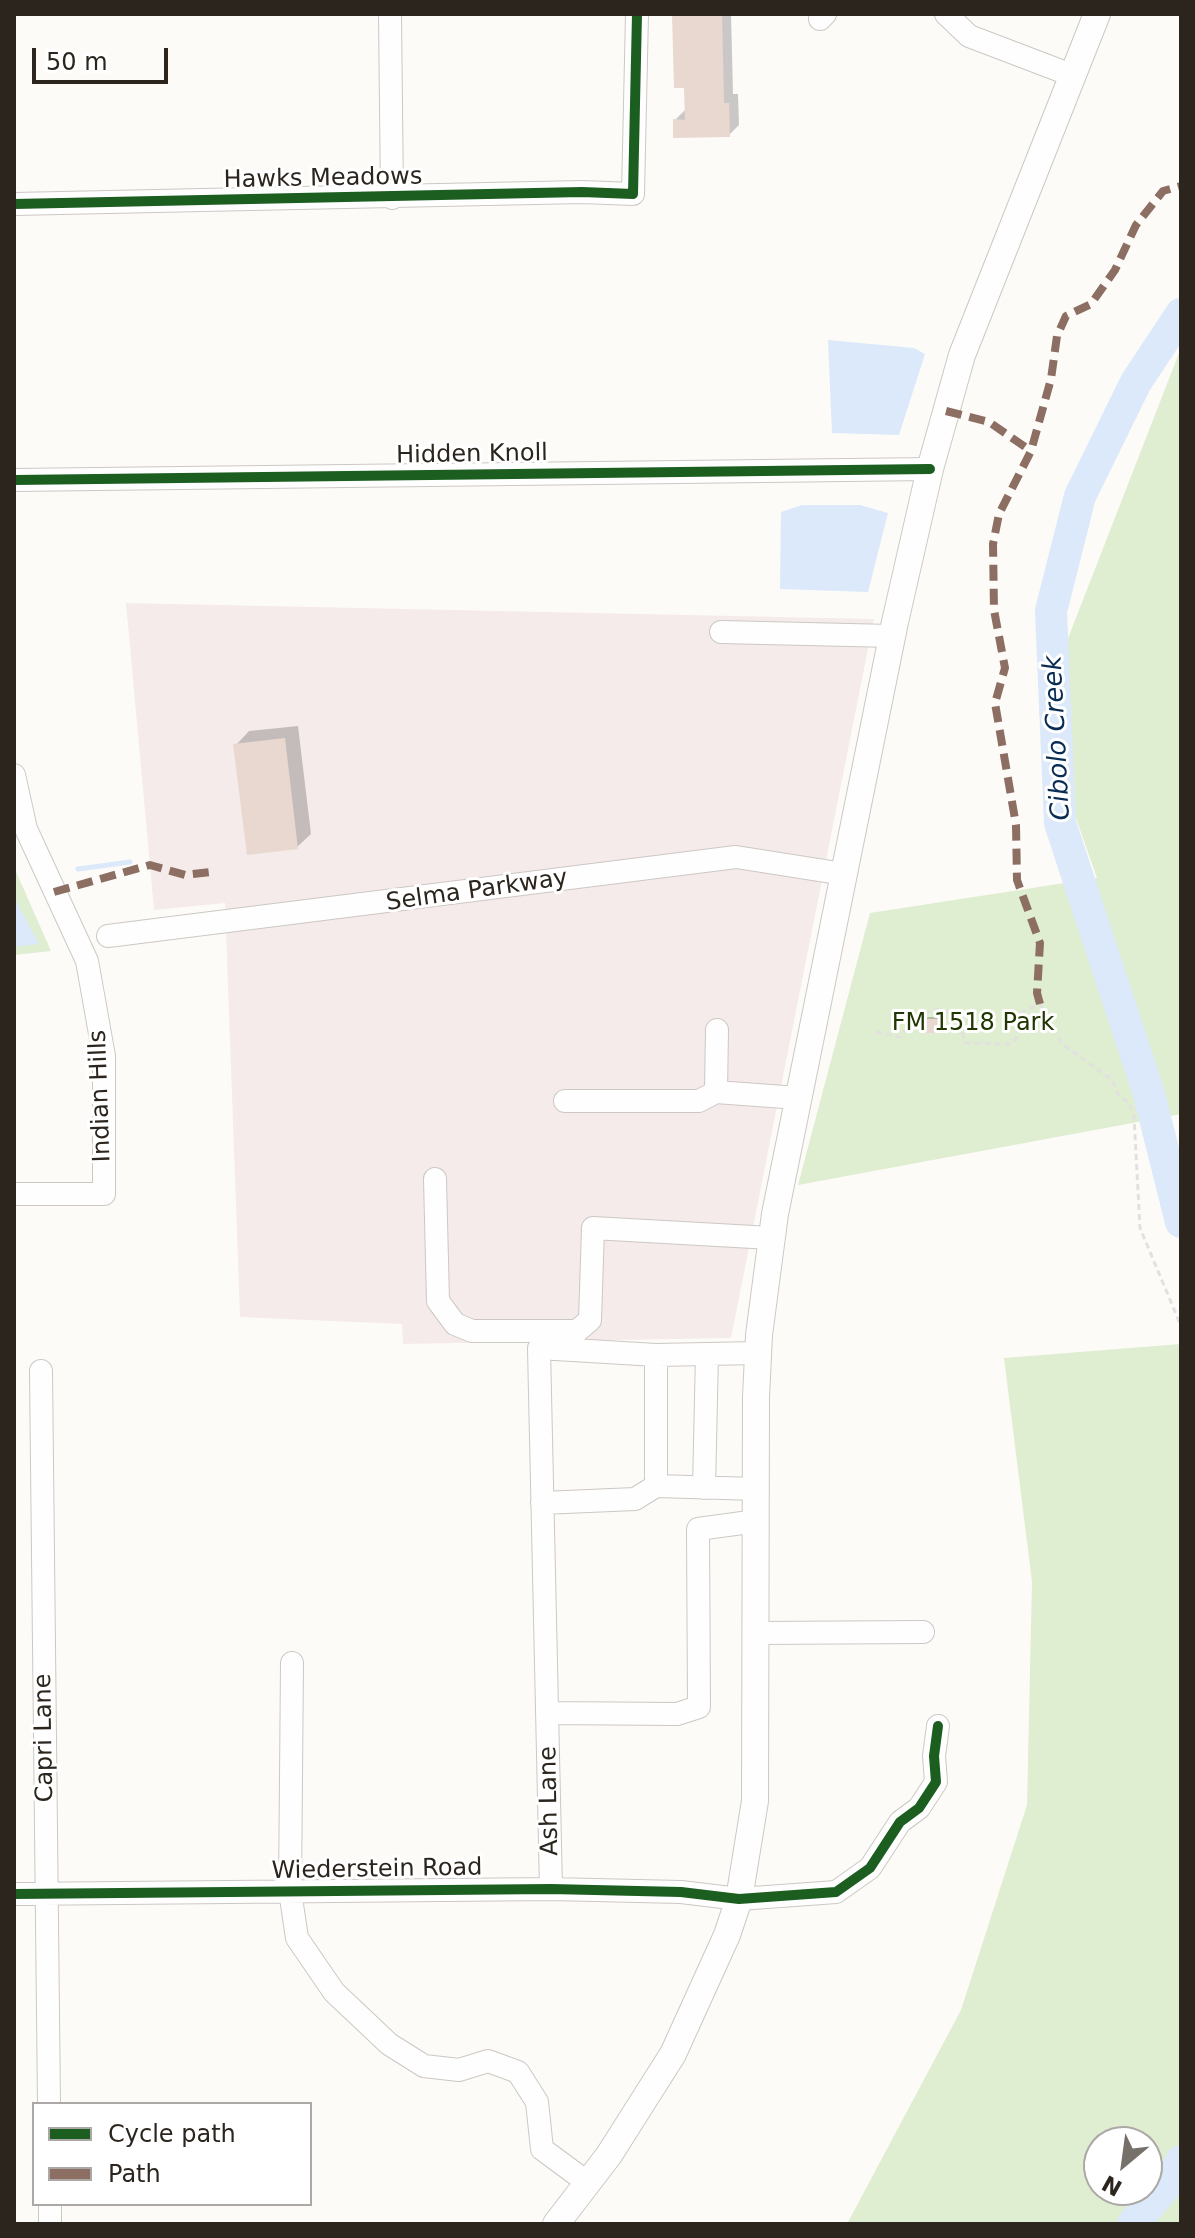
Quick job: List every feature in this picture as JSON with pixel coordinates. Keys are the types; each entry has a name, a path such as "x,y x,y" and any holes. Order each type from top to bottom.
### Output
{"main road":[{"path":"556,2224 588,2183 673,2054 715,1964 739,1899 755,1801 758,1353 771,1238 892,636 930,469 962,355 1097,14"}],"street":[{"path":"390,14 392,198"},
{"name":"Hawks Meadows","path":"14,204 582,192 633,194 637,14"},
{"path":"946,14 969,36 1074,76"},
{"name":"Hidden Knoll","path":"14,480 930,469"},
{"path":"721,632 892,636"},
{"name":"Indian Hills","path":"14,775 26,829 87,961 104,1056 104,1194 14,1194"},
{"name":"Selma Parkway","path":"108,936 736,857 844,874"},
{"path":"716,1092 717,1030"},
{"path":"565,1101 699,1101 716,1092 798,1098"},
{"path":"435,1179 438,1301 455,1324 472,1331 577,1331 590,1320 593,1228 771,1238"},
{"name":"Ash Lane","path":"551,1889 539,1348 656,1355"},
{"path":"656,1486 656,1355 758,1353"},
{"path":"704,1488 707,1354"},
{"name":"Capri Lane","path":"41,1371 49,2102"},
{"path":"542,1503 635,1499 656,1486 757,1489"},
{"path":"549,1713 677,1714 699,1707 698,1529 757,1521"},
{"path":"757,1633 923,1632"},
{"path":"292,1663 290,1891 297,1938 334,1992 389,2044 424,2066 459,2070 488,2061 518,2072 537,2102 542,2149 588,2183"},
{"name":"Wiederstein Road","path":"14,1894 551,1889 681,1892 739,1899 836,1892 870,1868 900,1822 919,1808 936,1782 934,1756 938,1726"}],"path":[{"path":"876,1032 900,1037 919,1015 937,1009 950,1012 959,1022 966,1043 1009,1044 1016,1039 1020,1013 1040,1004 1062,1044 1111,1079 1119,1095 1129,1103 1134,1116 1140,1228 1181,1326"}],"shaded area":[{"path":"126,603 874,619 731,1338 403,1344 402,1324 240,1317 225,903 154,910"}],"green space":[{"name":"FM 1518 Park","path":"1181,348 1181,1114 798,1185 870,913 1097,878 1039,713"},
{"path":"14,867 51,951 14,955"},
{"path":"1181,1344 1181,2224 847,2224 961,2010 1027,1805 1032,1582 1004,1358"}],"water":[{"path":"828,340 914,348 925,354 899,435 832,433"},
{"path":"802,505 860,505 888,513 868,592 780,589 781,512"},
{"path":"14,897 39,944 14,947"}],"building":[{"path":"672,14 722,14 724,103 729,103 730,137 673,138 673,119 685,120 684,88 674,88"},
{"path":"285,738 298,849 247,855 233,744"},
{"path":"924,1019 940,1019 938,1033 924,1033"}],"waterway":[{"name":"Cibolo Creek","path":"1181,314 1136,382 1080,496 1051,611 1060,823 1149,1094 1181,1222"},
{"path":"78,869 130,862"},
{"name":"Cibolo Creek","path":"1133,2224 1172,2179 1181,2161"}],"marked path":[{"path":"1040,1004 1037,993 1040,943 1017,880 1016,825 995,703 1005,668 994,610 993,544 999,514 1031,451 1051,379 1057,336 1066,316 1091,304 1115,270 1136,225 1163,191 1181,186"},
{"path":"946,411 989,422 1031,451"},
{"path":"54,892 150,865 185,875 211,872"}],"cycle path":[{"path":"14,204 582,192 633,194 637,14"},
{"path":"14,480 930,469"},
{"path":"14,1894 551,1889 681,1892 739,1899 836,1892 870,1868 900,1822 919,1808 936,1782 934,1756 938,1726"}]}
